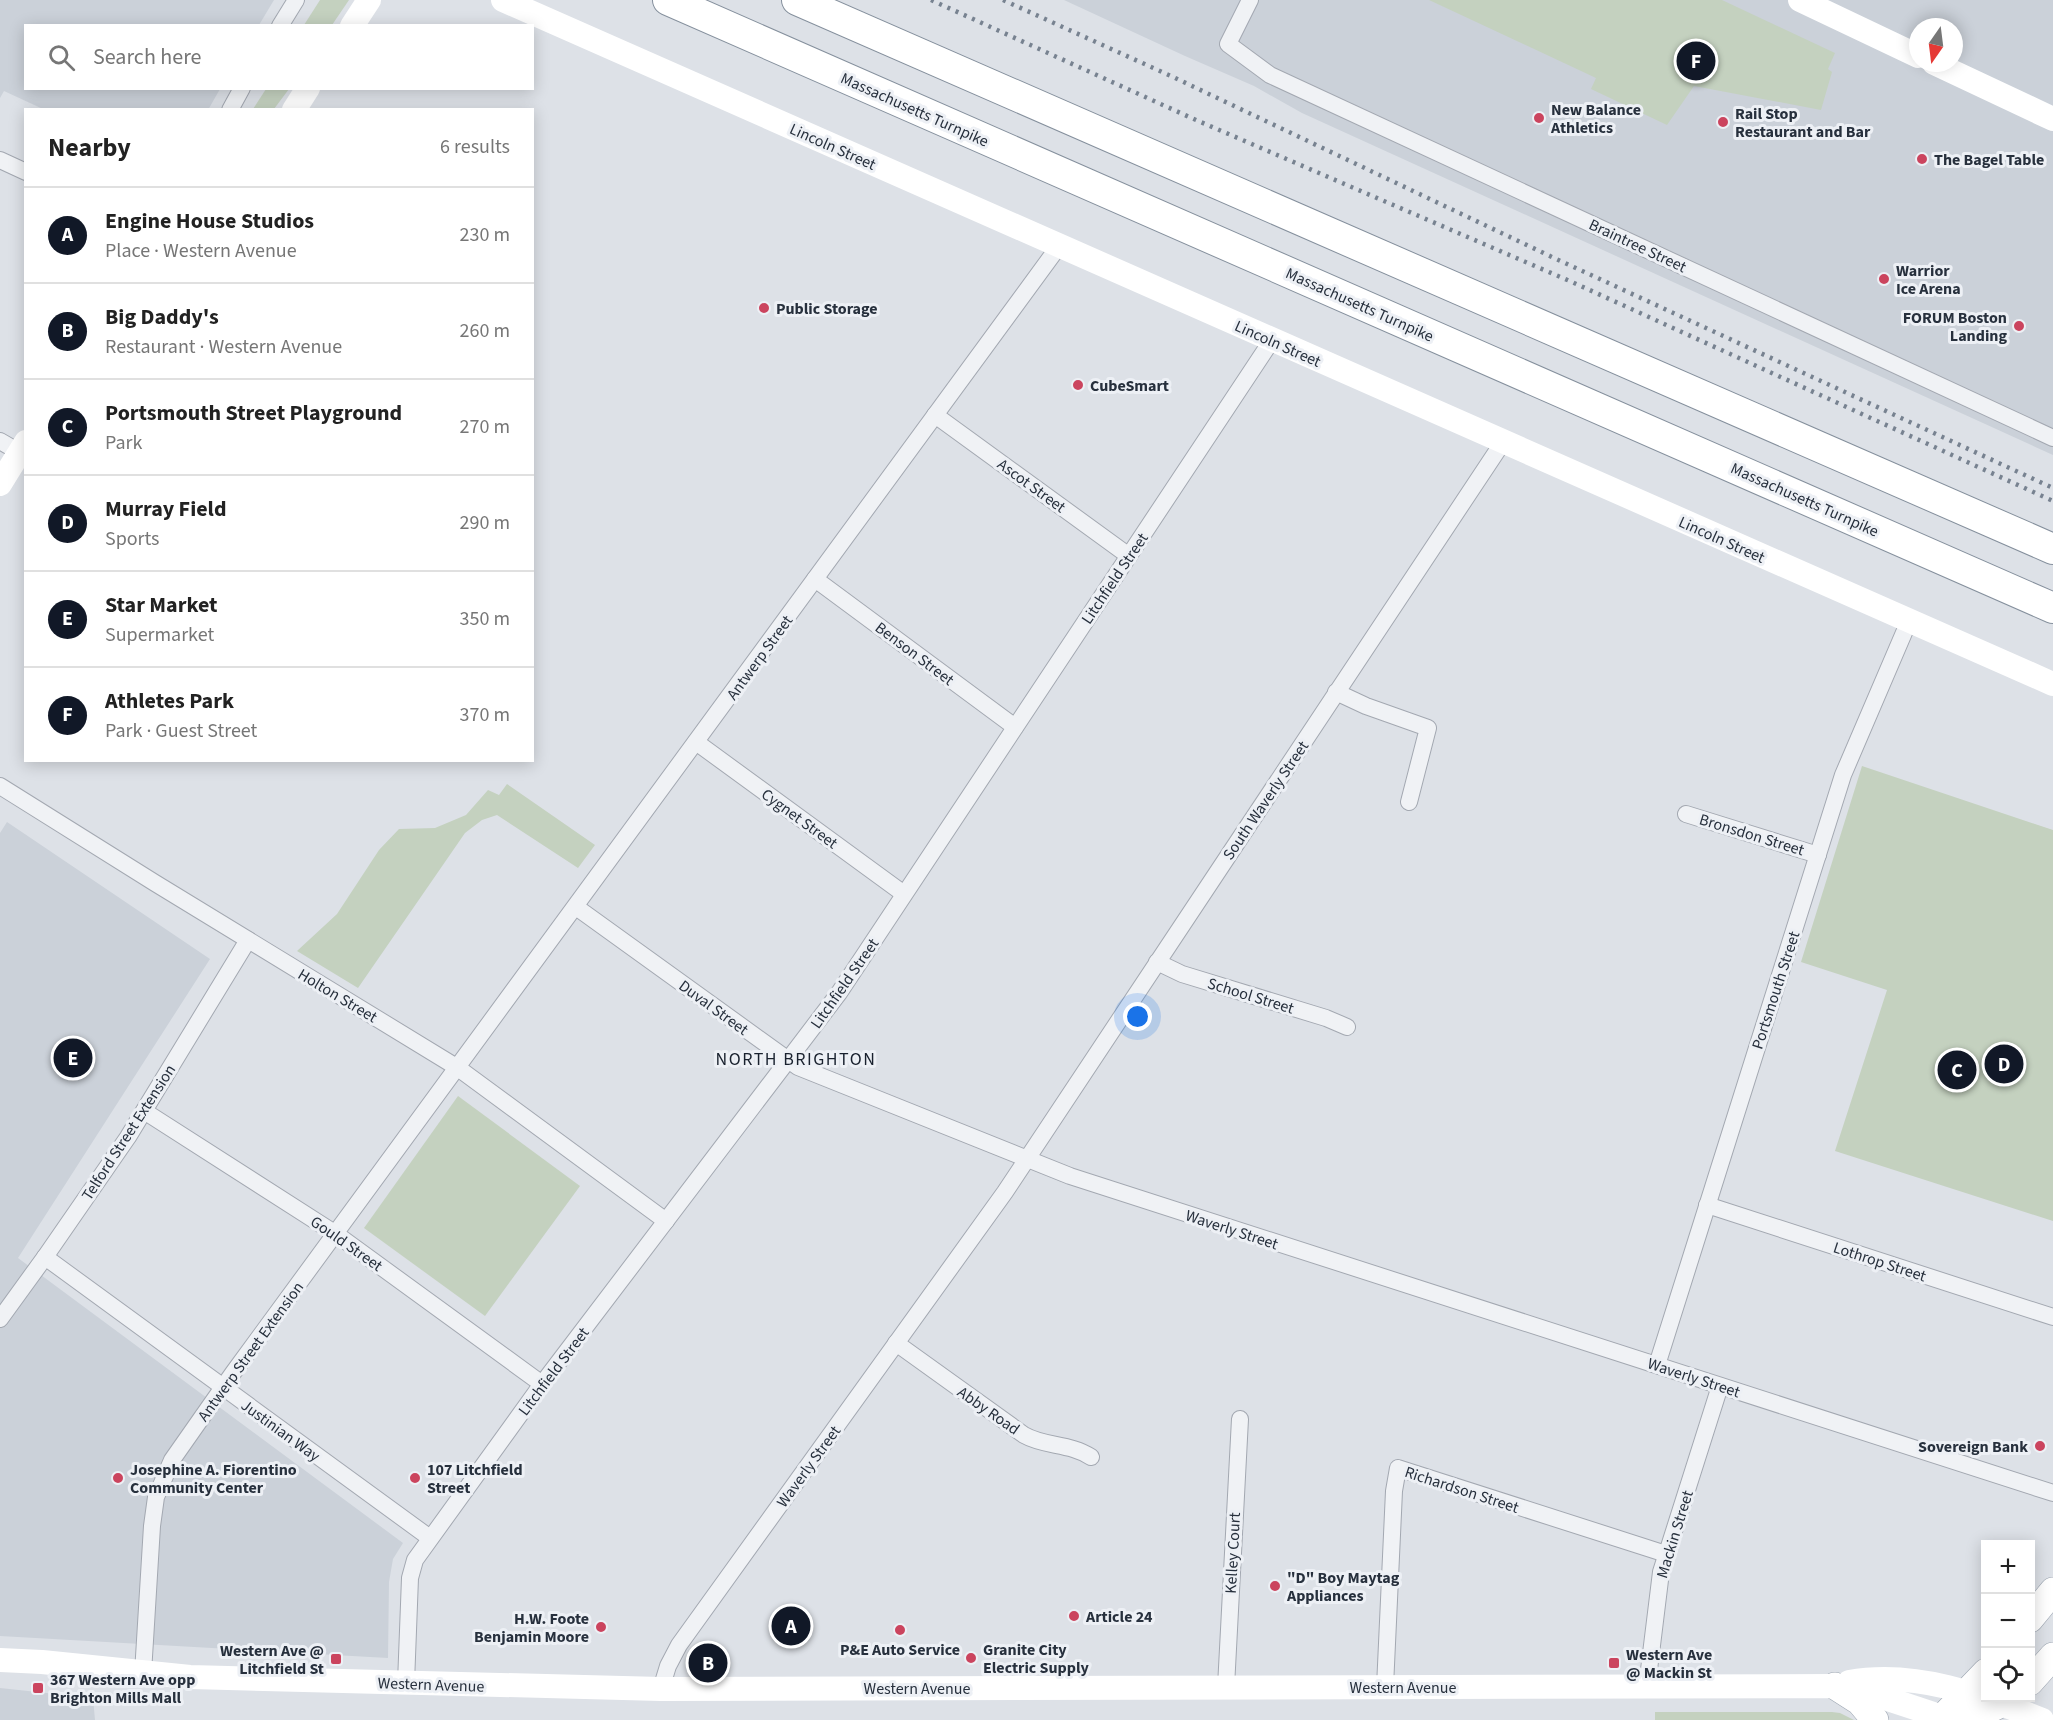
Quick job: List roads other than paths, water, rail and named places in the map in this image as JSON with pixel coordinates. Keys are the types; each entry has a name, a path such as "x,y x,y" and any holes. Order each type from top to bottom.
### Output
{"highway":[{"name":"Massachusetts Turnpike","path":"668,0 2053,608"},
{"path":"797,0 2053,549"}],"main road":[{"path":"353,24 369,0"},
{"name":"Lincoln Street","path":"503,0 2053,684"},
{"path":"1800,0 1909,52"},
{"path":"1953,72 2053,119"},
{"path":"295,108 308,90"},
{"path":"0,484 15,445"},
{"path":"2035,1614 2053,1591"},
{"name":"Western Avenue","path":"0,1660 190,1677 661,1689 1835,1686 1863,1680 1902,1680 1942,1685 1981,1695"},
{"path":"1945,1719 1981,1677"},
{"path":"1835,1686 1860,1702 1875,1720"},
{"name":"Western Avenue","path":"1835,1686 1879,1696 1945,1719"},
{"path":"1945,1719 1971,1714 2003,1702"},
{"name":"Western Avenue","path":"2008,1702 2042,1720"}],"street":[{"path":"281,24 296,0"},
{"name":"Braintree Street","path":"1250,0 1228,44 1270,75 2053,438"},
{"path":"231,108 241,90"},
{"path":"0,160 24,171"},
{"name":"Antwerp Street","path":"458,1068 1059,246"},
{"name":"Litchfield Street","path":"406,1683 410,1571 415,1560 542,1384 839,993 1272,340"},
{"name":"Ascot Street","path":"935,415 1129,556"},
{"name":"South Waverly Street","path":"1027,1158 1503,442"},
{"name":"Benson Street","path":"815,579 1015,727"},
{"name":"Portsmouth Street","path":"1657,1365 1852,751 1909,621"},
{"path":"1336,692 1366,706 1428,728 1409,802"},
{"name":"Cygnet Street","path":"696,742 904,894"},
{"name":"Holton Street","path":"0,786 458,1068 666,1221"},
{"name":"Bronsdon Street","path":"1686,814 1818,855"},
{"name":"Duval Street","path":"576,907 802,1069 1027,1158"},
{"name":"Telford Street Extension","path":"0,1319 144,1111 248,940"},
{"name":"School Street","path":"1157,962 1182,974 1326,1018 1347,1027"},
{"name":"Antwerp Street Extension","path":"143,1673 152,1526 156,1497 172,1460 223,1387 458,1068"},
{"name":"Gould Street","path":"144,1111 336,1234 542,1384"},
{"name":"Waverly Street","path":"661,1689 668,1666 679,1645 1005,1192 1027,1158 1079,1179 2053,1493"},
{"name":"Lothrop Street","path":"1707,1205 2053,1317"},
{"name":"Justinian Way","path":"45,1257 430,1538"},
{"name":"Abby Road","path":"896,1343 1030,1438 1071,1448 1091,1457"},
{"name":"Mackin Street","path":"1647,1686 1657,1594 1666,1554 1720,1386"},
{"name":"Kelley Court","path":"1226,1688 1240,1419"},
{"name":"Richardson Street","path":"1385,1687 1394,1491 1398,1468 1666,1554"}],"railway":[{"path":"931,0 1196,120 1572,282 2053,501"},
{"path":"1003,0 1171,76 1552,257 2053,488"}],"place":[{"name":"Athletes Park","path":"1696,61"},
{"name":"New Balance Athletics","path":"1539,118"},
{"name":"Rail Stop Restaurant and Bar","path":"1723,122"},
{"name":"The Bagel Table","path":"1922,159"},
{"name":"Warrior Ice Arena","path":"1884,279"},
{"name":"Public Storage","path":"764,308"},
{"name":"FORUM Boston Landing","path":"2019,326"},
{"name":"CubeSmart","path":"1078,385"},
{"name":"Star Market","path":"73,1058"},
{"name":"Murray Field","path":"2004,1064"},
{"name":"Portsmouth Street Playground","path":"1957,1070"},
{"name":"Sovereign Bank","path":"2040,1446"},
{"name":"Josephine A. Fiorentino Community Center","path":"118,1478"},
{"name":"107 Litchfield Street","path":"415,1478"},
{"name":"\"D\" Boy Maytag Appliances","path":"1275,1586"},
{"name":"Article 24","path":"1074,1616"},
{"name":"Engine House Studios","path":"791,1626"},
{"name":"H.W. Foote Benjamin Moore","path":"601,1627"},
{"name":"P&E Auto Service","path":"900,1630"},
{"name":"Granite City Electric Supply","path":"971,1658"},
{"name":"Western Ave @ Litchfield St","path":"336,1659"},
{"name":"Big Daddy's","path":"708,1663"},
{"name":"Western Ave @ Mackin St","path":"1614,1663"},
{"name":"367 Western Ave opp Brighton Mills Mall","path":"38,1688"}],"district":[{"name":"NORTH BRIGHTON","path":"796,1059"}]}
